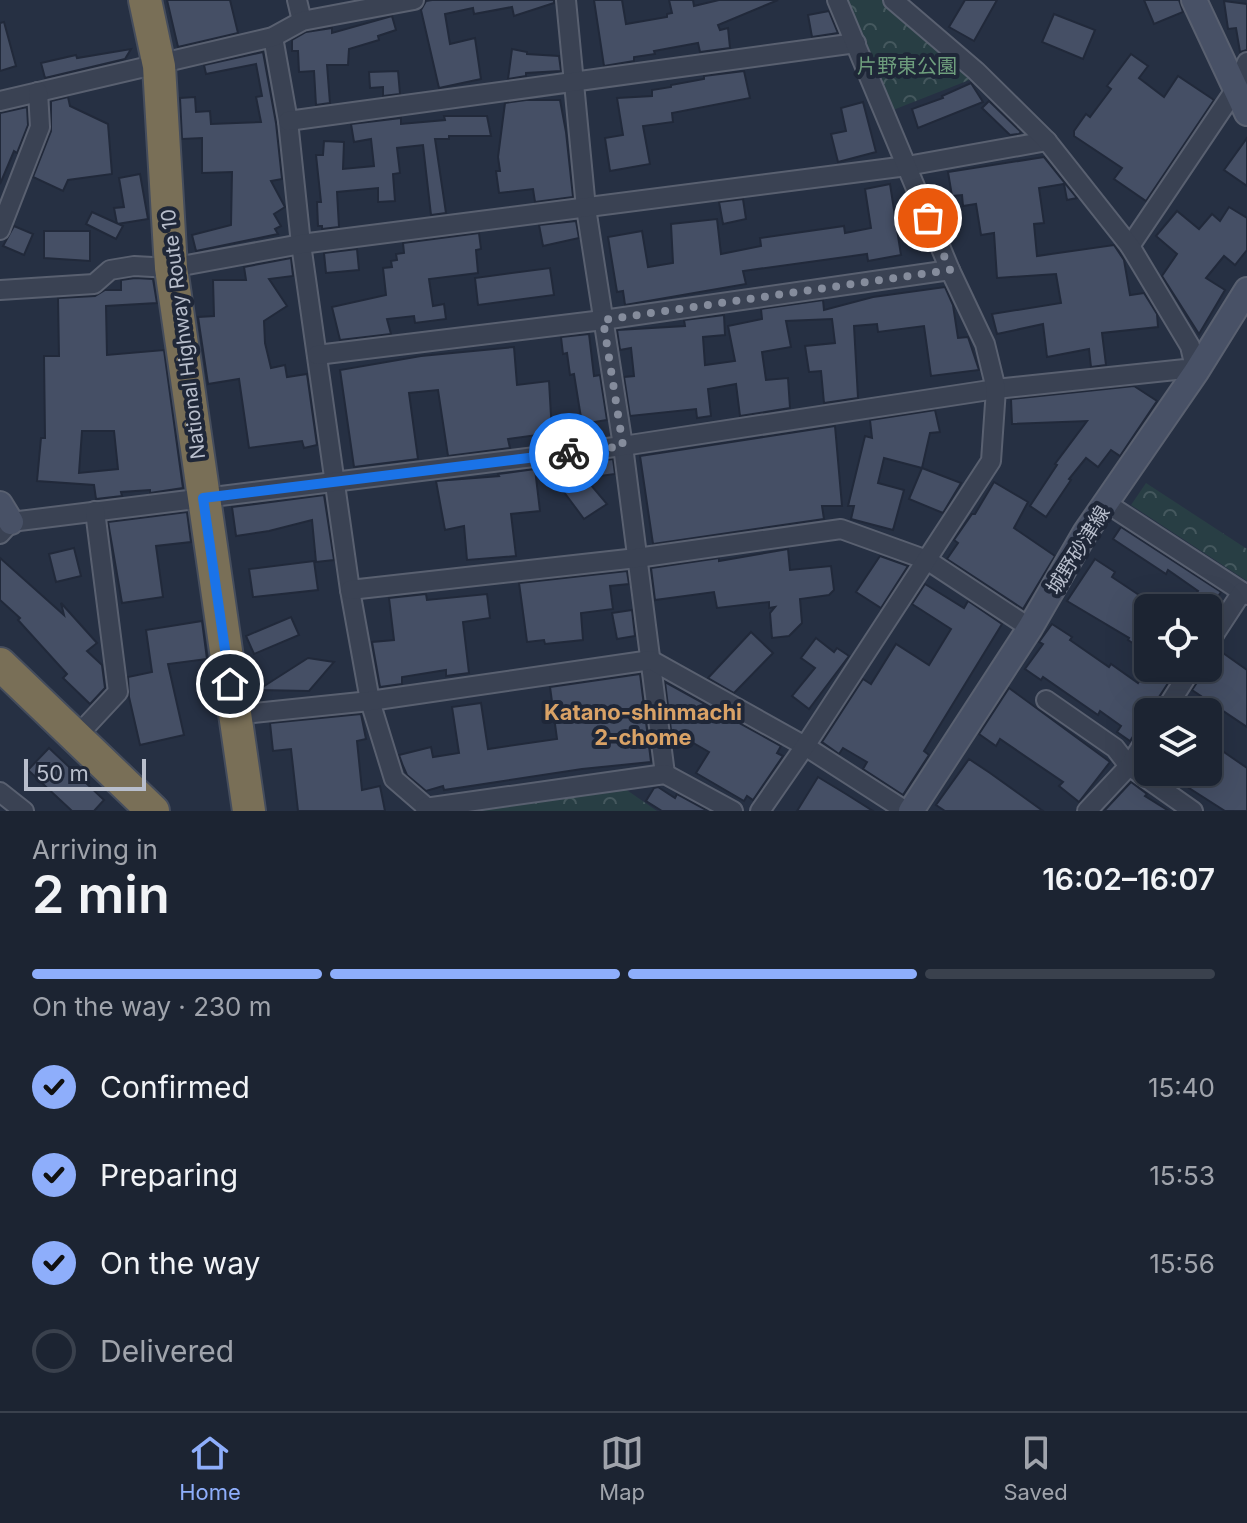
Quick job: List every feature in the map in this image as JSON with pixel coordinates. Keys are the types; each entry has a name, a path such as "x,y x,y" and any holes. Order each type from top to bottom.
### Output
{"highway":[{"name":"National Highway Route 10","path":"145,0 159,66 171,268 249,811"},
{"path":"0,664 153,811"}],"main road":[{"path":"1194,0 1247,113"},
{"name":"城野砂津線","path":"908,811 1030,628 1085,533 1196,372 1247,290"}],"street":[{"path":"297,0 302,21"},
{"path":"0,101 273,37 302,21 414,0"},
{"path":"566,0 586,208 623,446 665,774"},
{"path":"760,811 991,461 996,389 985,344 950,270 837,0"},
{"path":"4,520 623,446 996,389 1185,369 1196,372 1190,346 1130,246 1047,141 976,71 893,0"},
{"path":"273,37 288,121 301,244 350,590 370,701 394,779 426,810 665,774 733,811"},
{"path":"288,121 856,43"},
{"path":"1130,246 1235,90 1247,62"},
{"path":"0,230 40,127 38,92"},
{"path":"0,290 94,284 110,270 134,266 171,268 301,244 907,166 1047,141"},
{"path":"317,355 603,320 950,270"},
{"path":"1106,503 1244,594 1222,625"},
{"path":"77,736 118,692 95,511"},
{"path":"350,590 637,558 841,529 927,560 1030,628"},
{"path":"235,715 370,701 651,660 805,746 908,811"},
{"path":"1046,700 1115,748 1129,766 1193,811"},
{"path":"1087,811 1134,758"},
{"path":"0,792 24,811"}],"green space":[{"name":"片野東公園","path":"839,0 886,0 977,77 888,112"},
{"path":"1146,483 1247,549 1247,581 1131,505"},
{"path":"621,786 657,811 454,811"}],"building":[{"path":"167,0 230,0 238,33 178,47"},
{"path":"554,0 554,3 514,16 512,7 474,14 473,8 445,14 450,44 475,38 481,79 439,88 421,10 426,1"},
{"path":"594,0 622,0 626,24 667,17 672,13 669,0 693,0 694,6 719,0 778,0 718,25 720,30 728,28 730,48 700,52 698,43 654,51 655,54 634,57 634,61 604,66"},
{"path":"965,0 997,0 974,41 949,27"},
{"path":"1144,0 1179,0 1183,12 1154,24"},
{"path":"1224,1 1247,4 1247,50 1240,52 1236,28 1228,29"},
{"path":"829,11 838,33 812,37 808,15"},
{"path":"1054,14 1095,30 1083,59 1042,42"},
{"path":"392,16 396,30 378,36 379,40 349,49 348,65 327,65 330,103 316,105 314,71 299,72 298,51 292,51 292,40 306,32 332,28 332,33"},
{"path":"4,22 16,66 0,71 0,23"},
{"path":"131,49 125,59 45,78 41,63 76,55 77,58"},
{"path":"512,49 527,54 559,56 561,71 526,73 526,76 508,79"},
{"path":"263,52 282,179 271,181 285,207 274,214 281,226 275,229 278,234 196,251 192,235 231,225 232,172 202,173 202,138 182,139 180,98 195,97 196,112 210,111 211,124 261,122 256,97 262,96 256,64 206,74 204,65"},
{"path":"1131,54 1148,66 1139,78 1164,97 1178,76 1214,100 1146,201 1114,179 1122,168 1074,136 1086,114 1090,117 1111,89 1107,86"},
{"path":"398,71 400,94 383,96 383,87 370,88 369,72"},
{"path":"744,71 750,98 672,113 673,122 643,126 650,164 610,171 605,138 623,135 617,98 652,96 652,90 704,79 704,76"},
{"path":"971,83 983,102 918,128 912,109 943,98"},
{"path":"68,97 70,106 108,124 112,174 68,180 63,191 33,177 51,131 51,101"},
{"path":"560,100 573,197 535,202 533,189 499,193 496,171 500,171 498,157 505,103"},
{"path":"989,101 1021,132 1019,134 1010,135 982,108"},
{"path":"863,102 876,152 838,162 831,134 846,131 841,108"},
{"path":"27,107 28,125 0,184 0,113"},
{"path":"444,116 487,116 491,136 435,139 446,213 431,215 423,145 397,148 400,173 393,174 395,201 378,202 378,188 337,192 339,227 322,229 318,226 317,202 321,202 316,155 323,155 324,141 344,142 343,169 374,166 371,139 354,142 351,124 401,118 401,124 445,120"},
{"path":"1247,138 1247,186 1224,170"},
{"path":"1044,157 1077,198 1067,200 1064,184 1039,188 1044,223 1034,224 1037,256 1114,245 1124,260 1130,295 1144,293 1157,314 1158,327 1102,333 1106,365 1091,367 1089,349 1047,357 1043,324 997,334 992,314 1061,303 1056,274 997,278 994,233 981,235 976,204 963,206 962,195 952,196 948,172"},
{"path":"140,174 148,219 117,224 114,208 124,207 119,178"},
{"path":"890,184 901,255 868,261 867,254 743,271 746,284 625,305 623,291 617,292 608,237 642,231 648,267 673,263 671,224 717,219 721,254 761,246 760,238 844,226 845,233 871,228 865,189"},
{"path":"743,199 746,219 723,224 719,202"},
{"path":"1229,207 1247,218 1247,250 1235,265 1224,256 1206,278 1225,290 1199,334 1162,276 1177,254 1156,236 1177,211 1199,229 1212,214 1220,221"},
{"path":"92,212 123,226 116,239 86,224"},
{"path":"576,221 579,238 543,246 539,225"},
{"path":"14,226 33,234 24,255 3,246"},
{"path":"44,231 90,231 90,261 44,258"},
{"path":"479,233 481,249 476,250 478,273 429,279 433,306 444,304 446,319 415,323 414,316 387,319 391,334 340,340 332,307 386,295 383,268 392,267 391,261 397,260 396,254 404,253 403,243"},
{"path":"357,249 359,270 326,273 324,253"},
{"path":"291,258 293,276 269,279 287,306 264,321 265,343 271,368 285,365 287,377 307,374 317,445 304,448 302,441 249,448 239,379 208,384 198,317 214,316 213,280 246,280 244,267"},
{"path":"550,268 554,295 478,305 475,278"},
{"path":"153,279 157,303 106,306 107,355 164,350 183,488 150,493 150,490 121,492 122,496 96,499 94,485 37,481 41,438 45,438 44,356 59,356 58,298 95,296 105,290 121,290 121,280","holes":["82,431 114,431 118,469 79,473"]},
{"path":"945,287 953,305 958,338 968,337 979,370 931,376 924,326 878,332 877,324 854,326 858,398 824,403 821,371 809,372 805,346 835,343 832,319 786,321 791,347 762,352 766,380 788,378 790,408 740,416 736,384 708,389 711,416 697,418 696,409 630,416 624,377 634,376 631,348 620,350 617,330 685,326 684,320 724,315 725,335 703,337 705,365 735,361 728,326 762,319 761,309 823,300 824,310 873,297"},
{"path":"589,334 594,376 600,375 607,420 582,424 574,374 570,375 561,337"},
{"path":"514,347 517,385 549,381 552,433 508,439 510,448 448,456 438,390 409,393 418,459 354,467 340,370 421,356"},
{"path":"1134,386 1157,401 1120,456 1111,450 1098,467 1086,458 1046,517 1030,506 1055,464 1087,421 1012,424 1011,399"},
{"path":"935,410 940,432 930,433 922,468 884,458 878,483 904,490 893,530 851,519 854,506 848,506 865,436 872,438 870,420"},
{"path":"835,426 842,506 822,506 824,519 653,544 640,456"},
{"path":"613,459 615,474 585,478 607,504 584,519 549,472 559,466"},
{"path":"922,468 961,483 943,513 909,499"},
{"path":"535,469 540,511 511,514 516,556 467,560 464,526 445,530 436,481 499,476"},
{"path":"994,482 1028,502 1014,528 1055,556 1023,609 947,559 958,543 954,540 975,514"},
{"path":"324,495 334,560 316,562 312,520 236,536 232,507"},
{"path":"187,512 191,542 156,546 163,597 122,603 108,522"},
{"path":"1121,527 1221,592 1196,594 1198,591 1168,570 1166,574 1113,539"},
{"path":"74,548 81,576 56,582 49,554"},
{"path":"788,549 790,570 831,566 834,590 829,595 800,599 802,623 789,636 772,638 770,613 775,607 769,608 769,602 717,608 714,592 655,600 651,568 719,558 719,561"},
{"path":"880,556 908,566 881,608 856,592"},
{"path":"0,558 64,615 61,603 97,643 87,651 102,665 105,688 90,704 63,678 67,674 18,620 20,618 0,600"},
{"path":"1095,559 1115,572 1112,577 1138,594 1134,594 1134,644 1129,638 1067,601"},
{"path":"314,561 318,590 253,597 249,569"},
{"path":"627,571 629,584 610,586 613,609 581,613 583,640 545,644 544,640 527,642 519,583"},
{"path":"925,584 964,608 968,601 1002,624 924,751 929,755 903,795 863,769 867,762 843,748 839,754 822,742 863,679 871,684 896,644 929,665 951,629 912,604"},
{"path":"426,594 427,600 487,594 490,618 463,622 469,673 446,676 446,670 402,677 402,684 380,687 372,642 394,640 389,598"},
{"path":"632,610 635,636 617,639 612,613"},
{"path":"291,617 299,635 254,654 246,636"},
{"path":"202,621 207,659 168,664 184,735 140,745 129,697 128,677 152,672 146,630"},
{"path":"1052,624 1072,637 1070,640 1109,667 1111,664 1134,682 1169,682 1158,698 1134,698 1134,735 1130,741 1117,732 1121,726 1100,711 1098,715 1043,677 1041,680 1025,669 1043,644 1039,642"},
{"path":"751,632 773,653 734,693 708,678"},
{"path":"816,638 834,652 837,648 849,656 809,709 792,696 815,668 801,658"},
{"path":"1222,654 1247,670 1247,727 1222,710 1222,698 1204,698 1192,690 1197,682 1222,682"},
{"path":"308,658 334,662 309,691 258,690"},
{"path":"640,674 651,762 444,790 443,786 426,791 407,775 399,755 431,747 433,757 459,753 452,707 481,703 488,749 557,739 550,687"},
{"path":"665,682 781,746 777,753 783,756 753,800 747,796 744,801 696,773 709,752 671,730"},
{"path":"1009,688 1110,762 1079,802 1059,786 1063,782 1000,739 996,746 979,734"},
{"path":"361,714 366,739 357,741 362,790 380,786 385,811 298,811 291,749 273,751 270,723"},
{"path":"49,748 104,800 94,811 72,811 28,770"},
{"path":"1222,751 1247,768 1247,811 1225,811 1186,786 1222,786"},
{"path":"969,759 1043,811 945,811 936,805"},
{"path":"818,777 846,794 873,811 797,811"},
{"path":"1131,782 1147,794 1145,796 1169,811 1104,811"},
{"path":"658,787 675,798 677,794 708,811 662,811 646,801"}],"way so far":[{"path":"569,453 623,446 603,320 950,270 928,218"}],"district":[{"name":"Katano-shinmachi 2-chome","path":"643,724"}],"route":[{"path":"230,684 203,498 569,453"}]}
